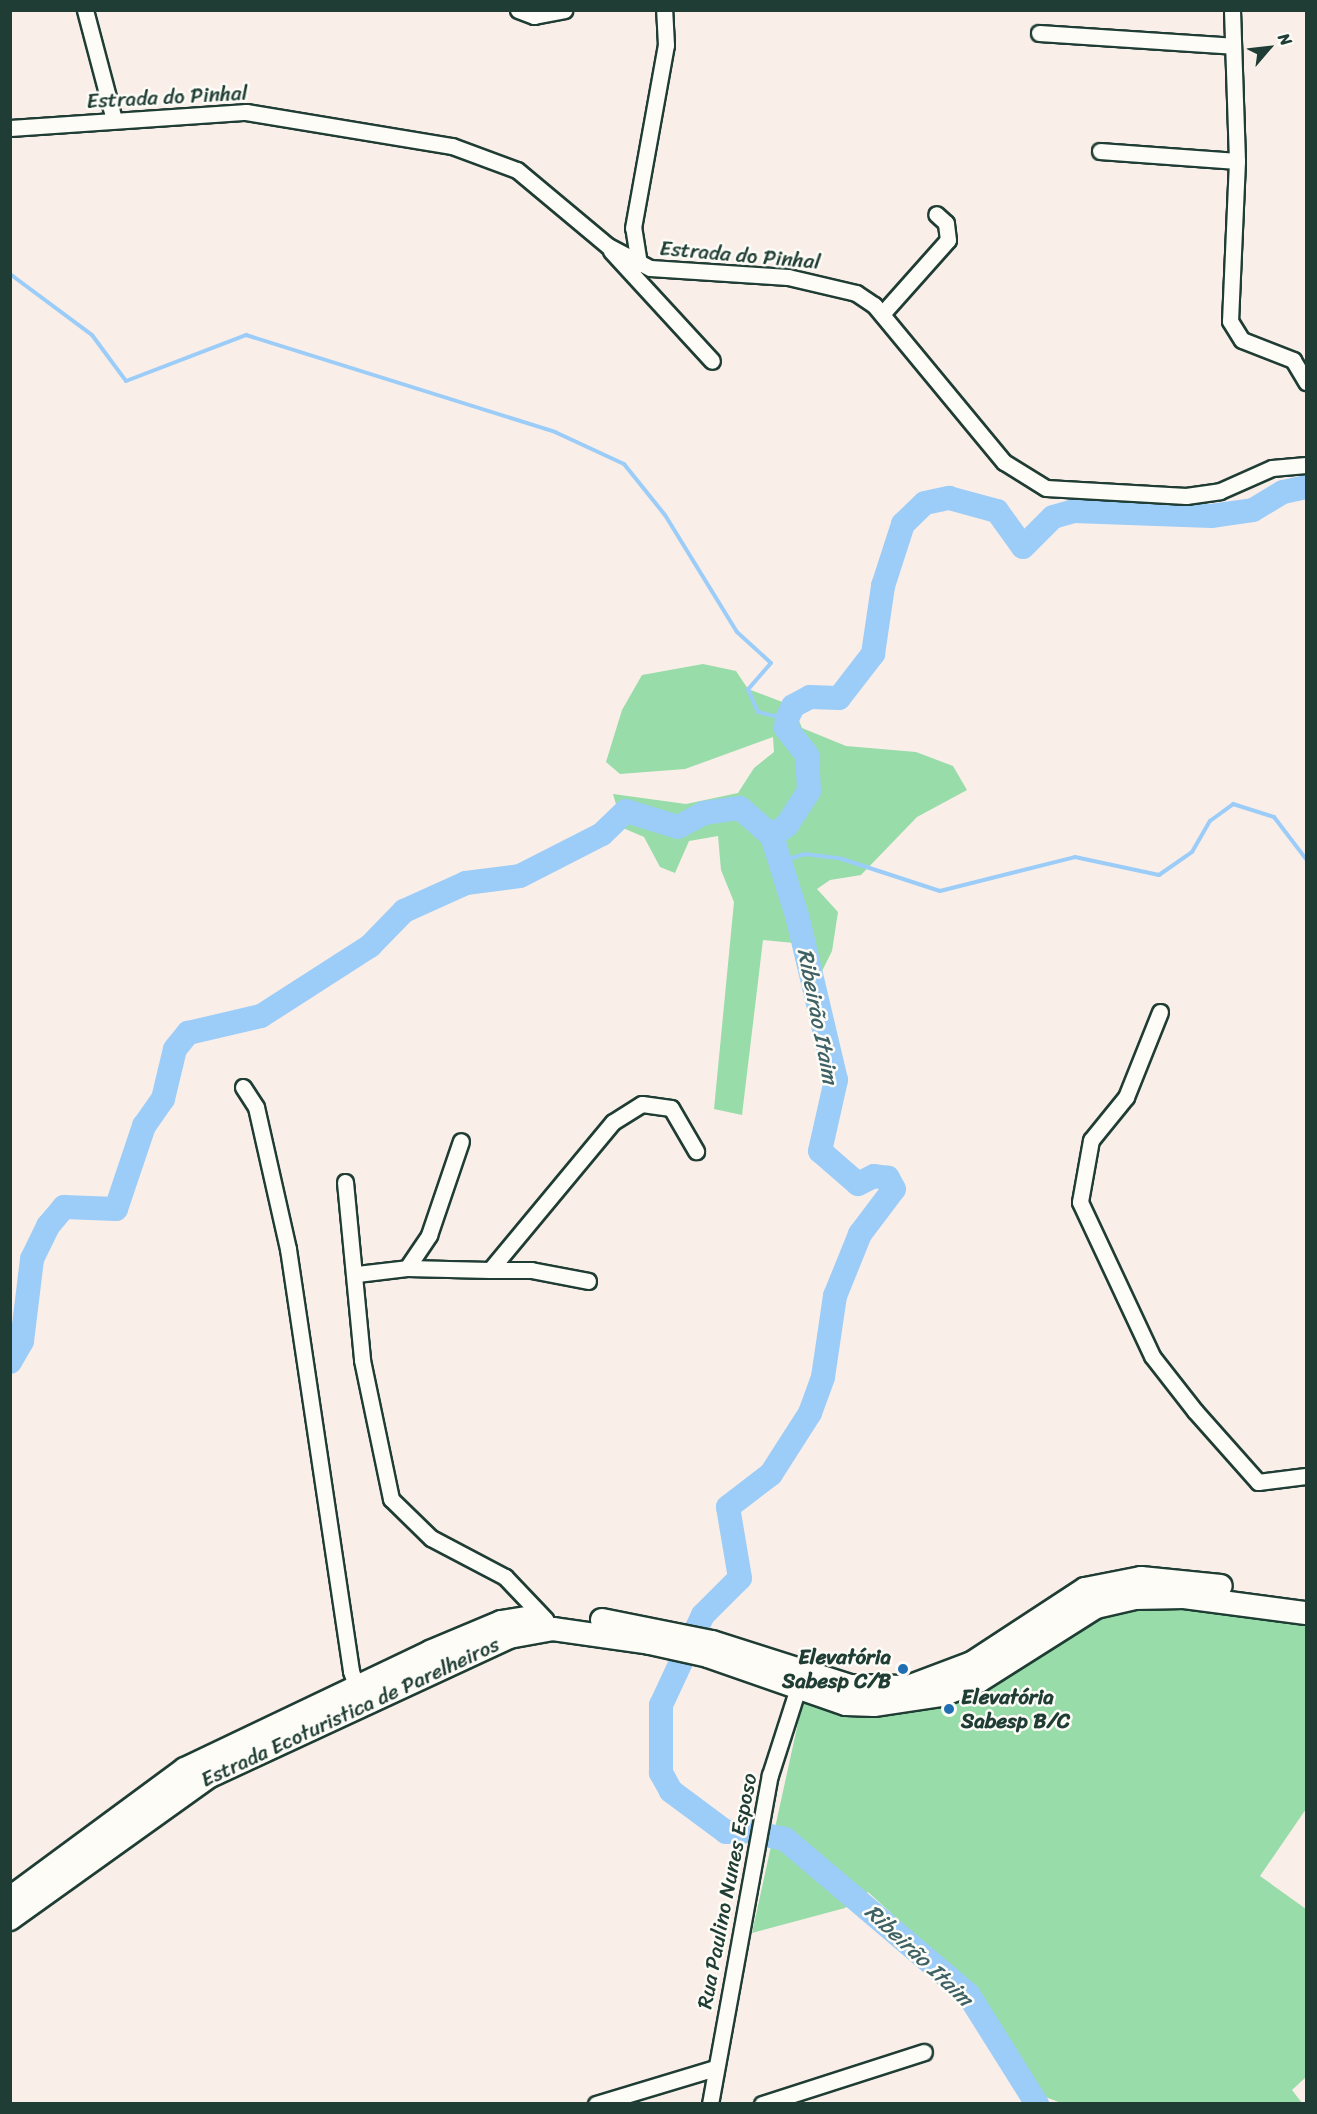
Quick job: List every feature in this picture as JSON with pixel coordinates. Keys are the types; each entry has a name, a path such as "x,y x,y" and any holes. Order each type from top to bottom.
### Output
{"main road":[{"name":"Estrada Ecoturistica de Parelheiros","path":"10,1898 185,1769 360,1694 548,1622 667,1638 717,1648 850,1686 908,1687 937,1679 1006,1643 1085,1589 1119,1580 1167,1578 1306,1600"},
{"path":"717,1648 791,1676 798,1688 855,1704 942,1695 979,1681 1096,1607 1151,1596 1306,1613"},
{"path":"798,1688 805,1683 850,1686"},
{"name":"Estrada Ecoturistica de Parelheiros","path":"10,1919 174,1798 360,1694"}],"street":[{"path":"85,10 114,120"},
{"path":"518,10 534,16 564,10"},
{"path":"639,264 633,228 666,45 664,10"},
{"path":"1232,10 1237,160 1230,321 1242,340 1293,360 1306,382"},
{"path":"1039,33 1233,46"},
{"name":"Estrada do Pinhal","path":"10,128 246,112 452,146 517,170 608,246 639,264 664,272 836,285 882,314 1005,462 1046,488 1186,496 1220,491 1272,468 1306,465"},
{"path":"1100,151 1237,160"},
{"path":"882,314 948,240 946,223 936,214"},
{"path":"608,246 712,361"},
{"path":"1160,1012 1126,1097 1091,1140 1080,1202 1152,1356 1195,1411 1258,1482 1306,1476"},
{"path":"243,1087 256,1107 288,1249 360,1694"},
{"path":"490,1270 533,1213 630,1109 652,1103 671,1108 696,1151"},
{"path":"407,1268 429,1235 461,1141"},
{"path":"345,1182 357,1274 362,1360 391,1499 431,1538 505,1577 548,1622"},
{"path":"357,1274 407,1268 531,1270 588,1281"},
{"name":"Rua Paulino Nunes Esposo","path":"710,2103 770,1775 798,1688"},
{"path":"762,2103 924,2052"},
{"path":"596,2103 715,2068"}],"green space":[{"path":"703,664 736,671 748,689 793,706 802,728 846,746 916,752 953,766 967,790 917,817 861,875 830,880 817,889 838,912 832,951 820,975 794,943 763,940 742,1115 714,1109 734,902 721,870 718,836 689,841 675,873 660,867 644,837 623,828 613,794 686,804 738,793 754,768 774,752 773,737 685,769 620,774 606,762 622,710 642,675"},
{"path":"1151,1607 1306,1622 1306,1809 1260,1876 1306,1909 1306,2077 1292,2090 1302,2103 1064,2104 1040,2095 973,1988 868,1892 845,1908 752,1933 803,1700 841,1717 936,1708 987,1687 1094,1616"}],"waterway":[{"path":"10,274 92,335 126,381 246,335 555,432 624,464 665,515 737,632 771,663 748,689 758,712 787,719"},
{"path":"10,1362 22,1341 32,1259 48,1226 64,1207 116,1209 144,1126 163,1099 175,1049 188,1033 261,1016 370,946 404,911 466,883 520,876 602,834 626,811 678,827 704,813 740,808 772,836 787,825 809,791 807,755 786,728 787,719 793,706 810,697 839,698 873,654 883,586 903,524 925,503 949,498 997,511 1023,547 1053,517 1074,511 1211,516 1253,510 1283,492 1306,487"},
{"path":"780,862 804,854 842,859 940,891 1075,857 1159,875 1192,852 1210,821 1233,804 1274,817 1306,859"},
{"name":"Ribeirão Itaim","path":"754,1831 726,1832 671,1791 661,1773 661,1705 703,1615 740,1578 728,1507 771,1474 810,1413 823,1377 835,1296 860,1234 894,1189 888,1178 874,1176 858,1184 820,1151 836,1080 798,919 772,836"},
{"name":"Ribeirão Itaim","path":"770,1836 785,1839 968,1994 1037,2104"}],"place":[{"name":"Elevatória Sabesp C/B","path":"903,1669"},
{"name":"Elevatória Sabesp B/C","path":"949,1709"}]}
